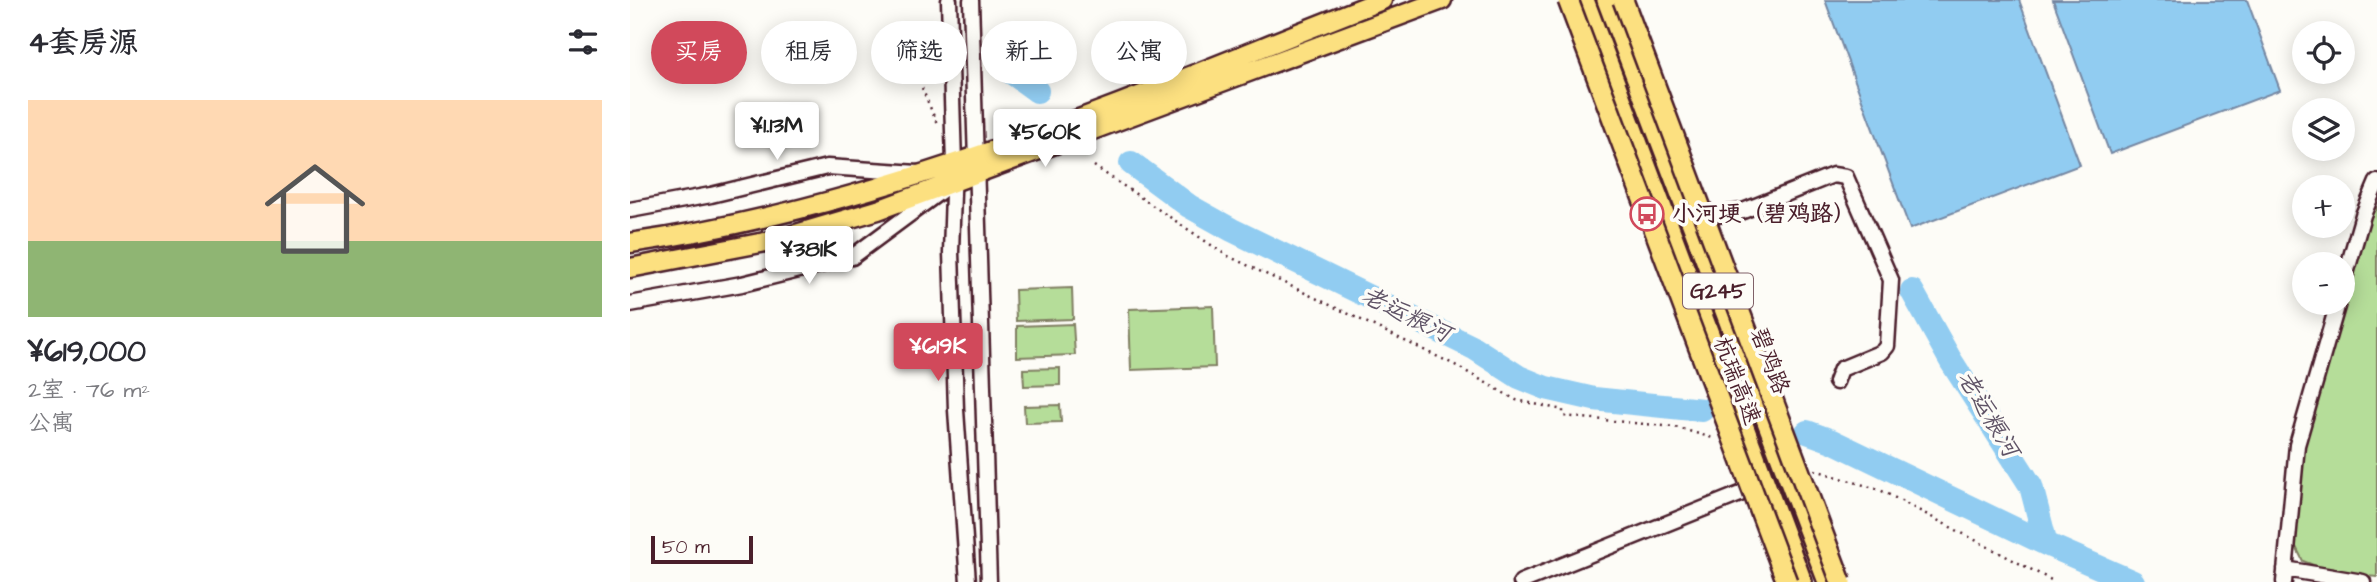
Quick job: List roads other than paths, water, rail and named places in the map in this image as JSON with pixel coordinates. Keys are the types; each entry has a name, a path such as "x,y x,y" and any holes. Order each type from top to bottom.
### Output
{"highway":[{"name":"杭瑞高速","path":"1568,0 1787,582"},
{"name":"碧鸡路","path":"1584,0 1802,582"},
{"name":"碧鸡路","path":"1607,0 1692,225 1788,458 1828,582"},
{"name":"杭瑞高速","path":"1623,0 1788,458 1841,582"},
{"path":"1788,458 1847,582"}],"main road":[{"path":"630,268 776,240 878,210 952,183 977,164 1382,0"},
{"path":"630,243 772,217 954,164 977,164 1442,0"}],"street":[{"path":"949,0 954,164 952,183 956,410 968,582"},
{"path":"971,0 989,582"},
{"path":"630,210 711,195 827,167 926,174"},
{"path":"1692,225 1717,215 1743,211 1833,175 1846,177 1891,280 1887,346 1882,352 1841,369 1836,382"},
{"path":"2352,252 2363,215 2377,182"},
{"path":"630,304 742,284 852,257 952,183"},
{"path":"2335,315 2297,444 2285,576 2363,582"},
{"path":"1521,582 1765,484"}],"water":[{"path":"1825,0 2019,0 2080,165 1910,229"},
{"path":"2053,0 2247,0 2280,90 2110,154"}],"waterway":[{"name":"老运粮河","path":"1027,84 1037,91"},
{"name":"老运粮河","path":"1131,163 1189,206 1232,230 1474,348 1519,377 1546,388 1594,399 1702,410"},
{"name":"老运粮河","path":"1912,291 1951,361 2031,486 2046,544"},
{"name":"老运粮河","path":"1807,432 1832,441 2046,544 2133,582"}],"place":[{"name":"小河埂（碧鸡路）","path":"1647,214"}]}
